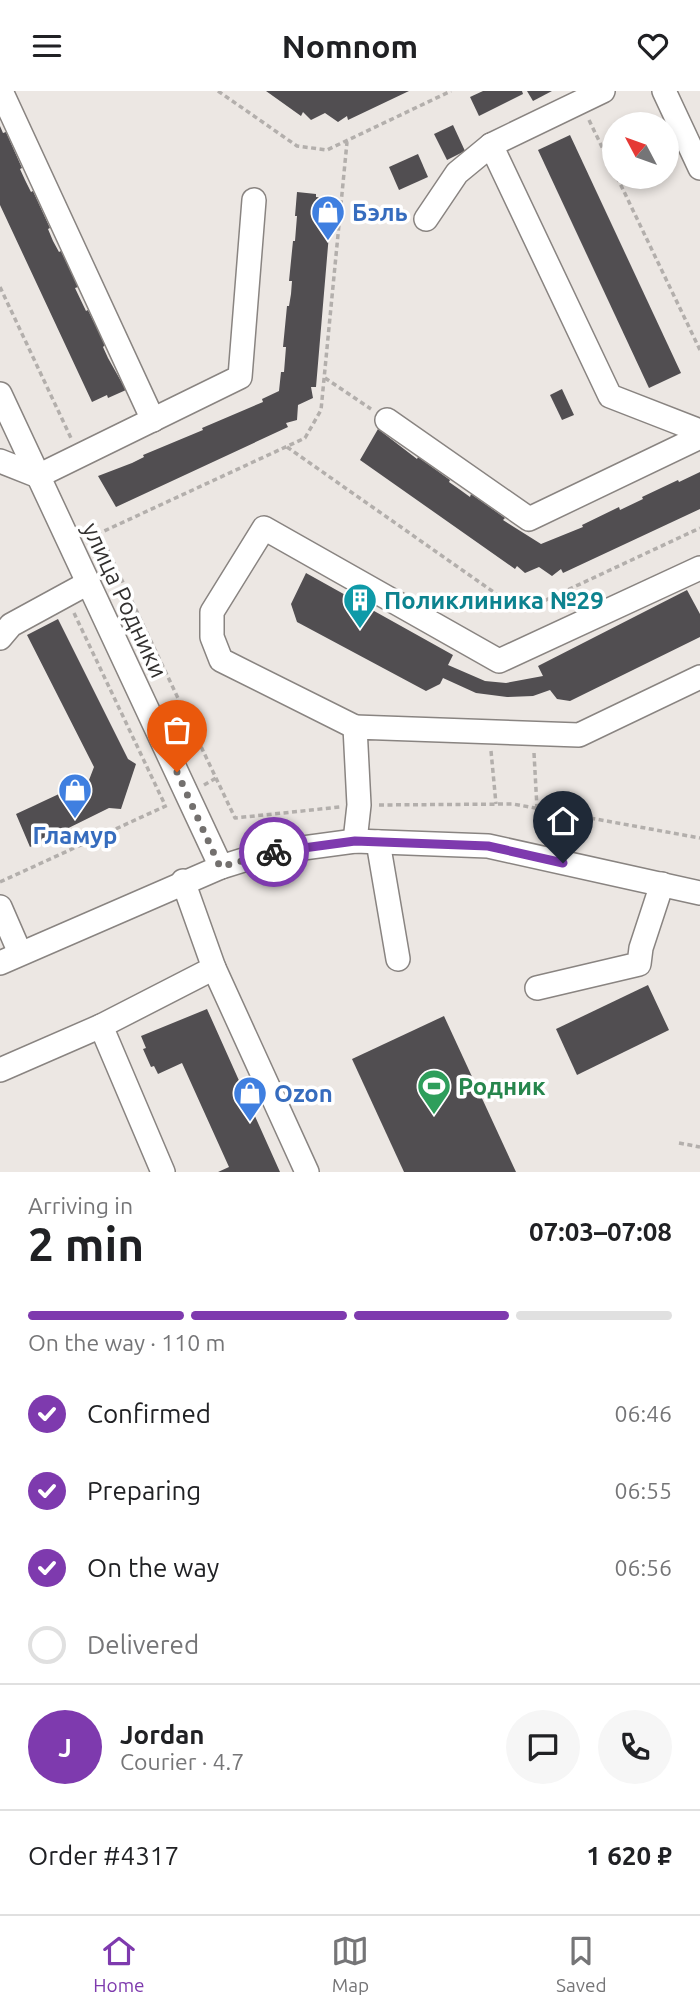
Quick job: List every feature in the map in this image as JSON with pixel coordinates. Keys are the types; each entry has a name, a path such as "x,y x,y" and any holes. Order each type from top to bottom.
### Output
{"street":[{"path":"1,91 153,420"},
{"path":"426,219 457,173 491,145 603,91"},
{"path":"664,91 700,168"},
{"path":"491,145 610,396 700,431"},
{"path":"0,461 38,476 240,377 254,200"},
{"name":"улица Родники","path":"0,394 220,867"},
{"path":"387,420 529,519 700,437"},
{"path":"700,568 499,661 264,527 212,613 212,637 222,660 355,727 579,735 700,677"},
{"path":"0,638 11,625 88,583"},
{"path":"355,727 359,805 398,959"},
{"path":"0,907 10,958 220,867 266,853 366,841 488,846 700,893"},
{"path":"183,881 214,968 307,1172"},
{"path":"537,988 639,964 641,948 662,884"},
{"path":"0,1070 101,1026 214,968"},
{"path":"101,1026 163,1172"}],"path":[{"path":"218,91 297,146 327,150 451,91"},
{"path":"580,101 602,147"},
{"path":"72,548 99,532 305,438 321,410 347,142"},
{"path":"623,189 700,350"},
{"path":"0,287 79,456"},
{"path":"324,378 387,420"},
{"path":"286,447 502,599 546,600 700,528"},
{"path":"65,595 166,806"},
{"path":"489,732 496,804"},
{"path":"533,733 537,808"},
{"path":"0,882 188,796 216,778"},
{"path":"679,1143 700,1147"}],"building":[{"path":"266,91 409,91 348,120 347,116 338,122 325,113 311,120 303,112 301,116"},
{"path":"483,91 522,91 523,94 479,116 470,97"},
{"path":"527,91 552,91 533,101"},
{"path":"453,125 465,151 447,160 434,134"},
{"path":"0,126 3,133 6,132 25,180 50,228 48,229 53,241 59,252 61,251 78,287 75,288 126,390 108,398 107,395 92,402 0,205"},
{"path":"570,135 681,373 649,388 538,150"},
{"path":"418,154 428,177 399,190 389,167"},
{"path":"297,192 332,199 316,387 311,387 313,398 298,405 297,420 286,423 288,427 116,507 98,476 263,402 262,399 279,391 281,372 284,372 286,347 283,347 287,306 291,294 292,281 289,281 295,241"},
{"path":"562,389 574,415 562,420 550,395"},
{"path":"378,429 470,497 471,494 505,518 503,520 541,544 700,472 700,509 563,573 561,569 552,576 539,567 525,573 517,566 515,569 360,460"},
{"name":"Поликлиника №29","path":"306,573 453,655 448,665 485,681 506,683 543,676 538,666 687,590 700,614 700,637 570,701 557,699 550,690 533,696 507,697 476,693 443,678 440,684 426,691 297,622 291,604"},
{"path":"58,619 128,759 136,764 121,809 109,808 30,847 16,814 89,780 94,767 27,635"},
{"path":"648,985 669,1030 577,1075 556,1029"},
{"path":"207,1009 280,1172 218,1172 229,1167 182,1063 158,1074 154,1066 151,1067 141,1036"},
{"name":"Родник","path":"444,1016 516,1172 404,1172 352,1059"}],"way so far":[{"path":"177,772 220,867 274,852"}],"place":[{"name":"Бэль","path":"328,242"},
{"name":"Поликлиника №29","path":"360,630"},
{"name":"Гламур","path":"75,820"},
{"name":"Родник","path":"434,1116"},
{"name":"Ozon","path":"250,1123"}],"route":[{"path":"274,852 355,841 488,846 563,863"}]}
